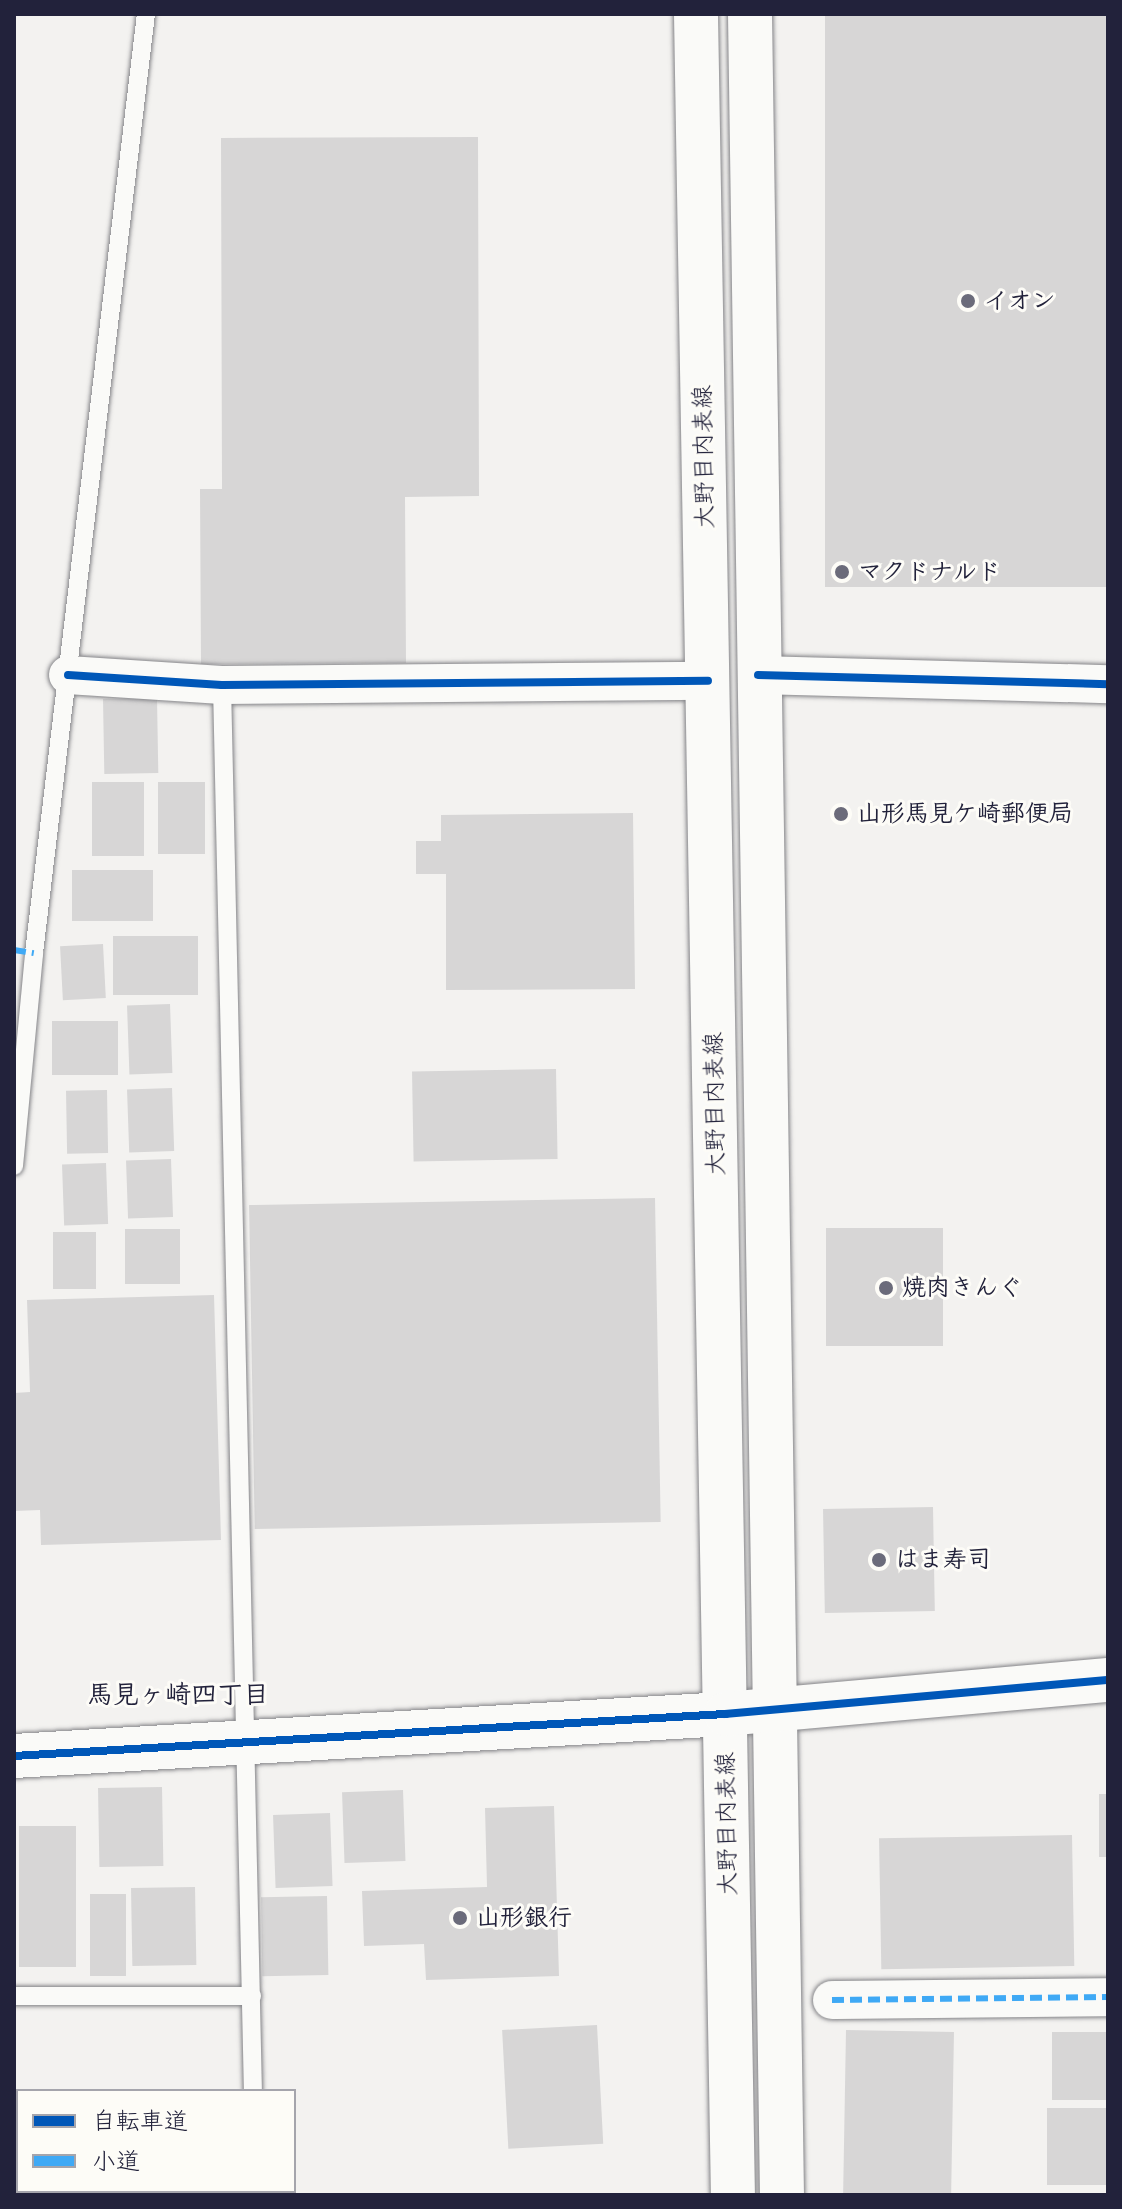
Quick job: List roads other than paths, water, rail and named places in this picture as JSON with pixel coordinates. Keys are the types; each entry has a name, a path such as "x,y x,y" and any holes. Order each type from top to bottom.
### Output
{"main road":[{"name":"大野目内表線","path":"696,14 733,2195"},
{"name":"大野目内表線","path":"750,14 782,2195"},
{"path":"14,1756 726,1714 1108,1680"}],"street":[{"path":"68,675 222,685 708,681"},
{"path":"758,675 1108,684"},
{"path":"832,2000 1108,1997"}],"lane":[{"path":"14,1166 146,14"},
{"path":"222,685 253,2089"},
{"path":"14,1996 252,1996"}],"place":[{"name":"イオン","path":"968,301"},
{"name":"マクドナルド","path":"842,572"},
{"name":"山形馬見ケ崎郵便局","path":"841,814"},
{"name":"焼肉きんぐ","path":"886,1288"},
{"name":"はま寿司","path":"879,1560"},
{"name":"山形銀行","path":"460,1918"}],"district":[{"name":"馬見ヶ崎四丁目","path":"178,1695"}]}
